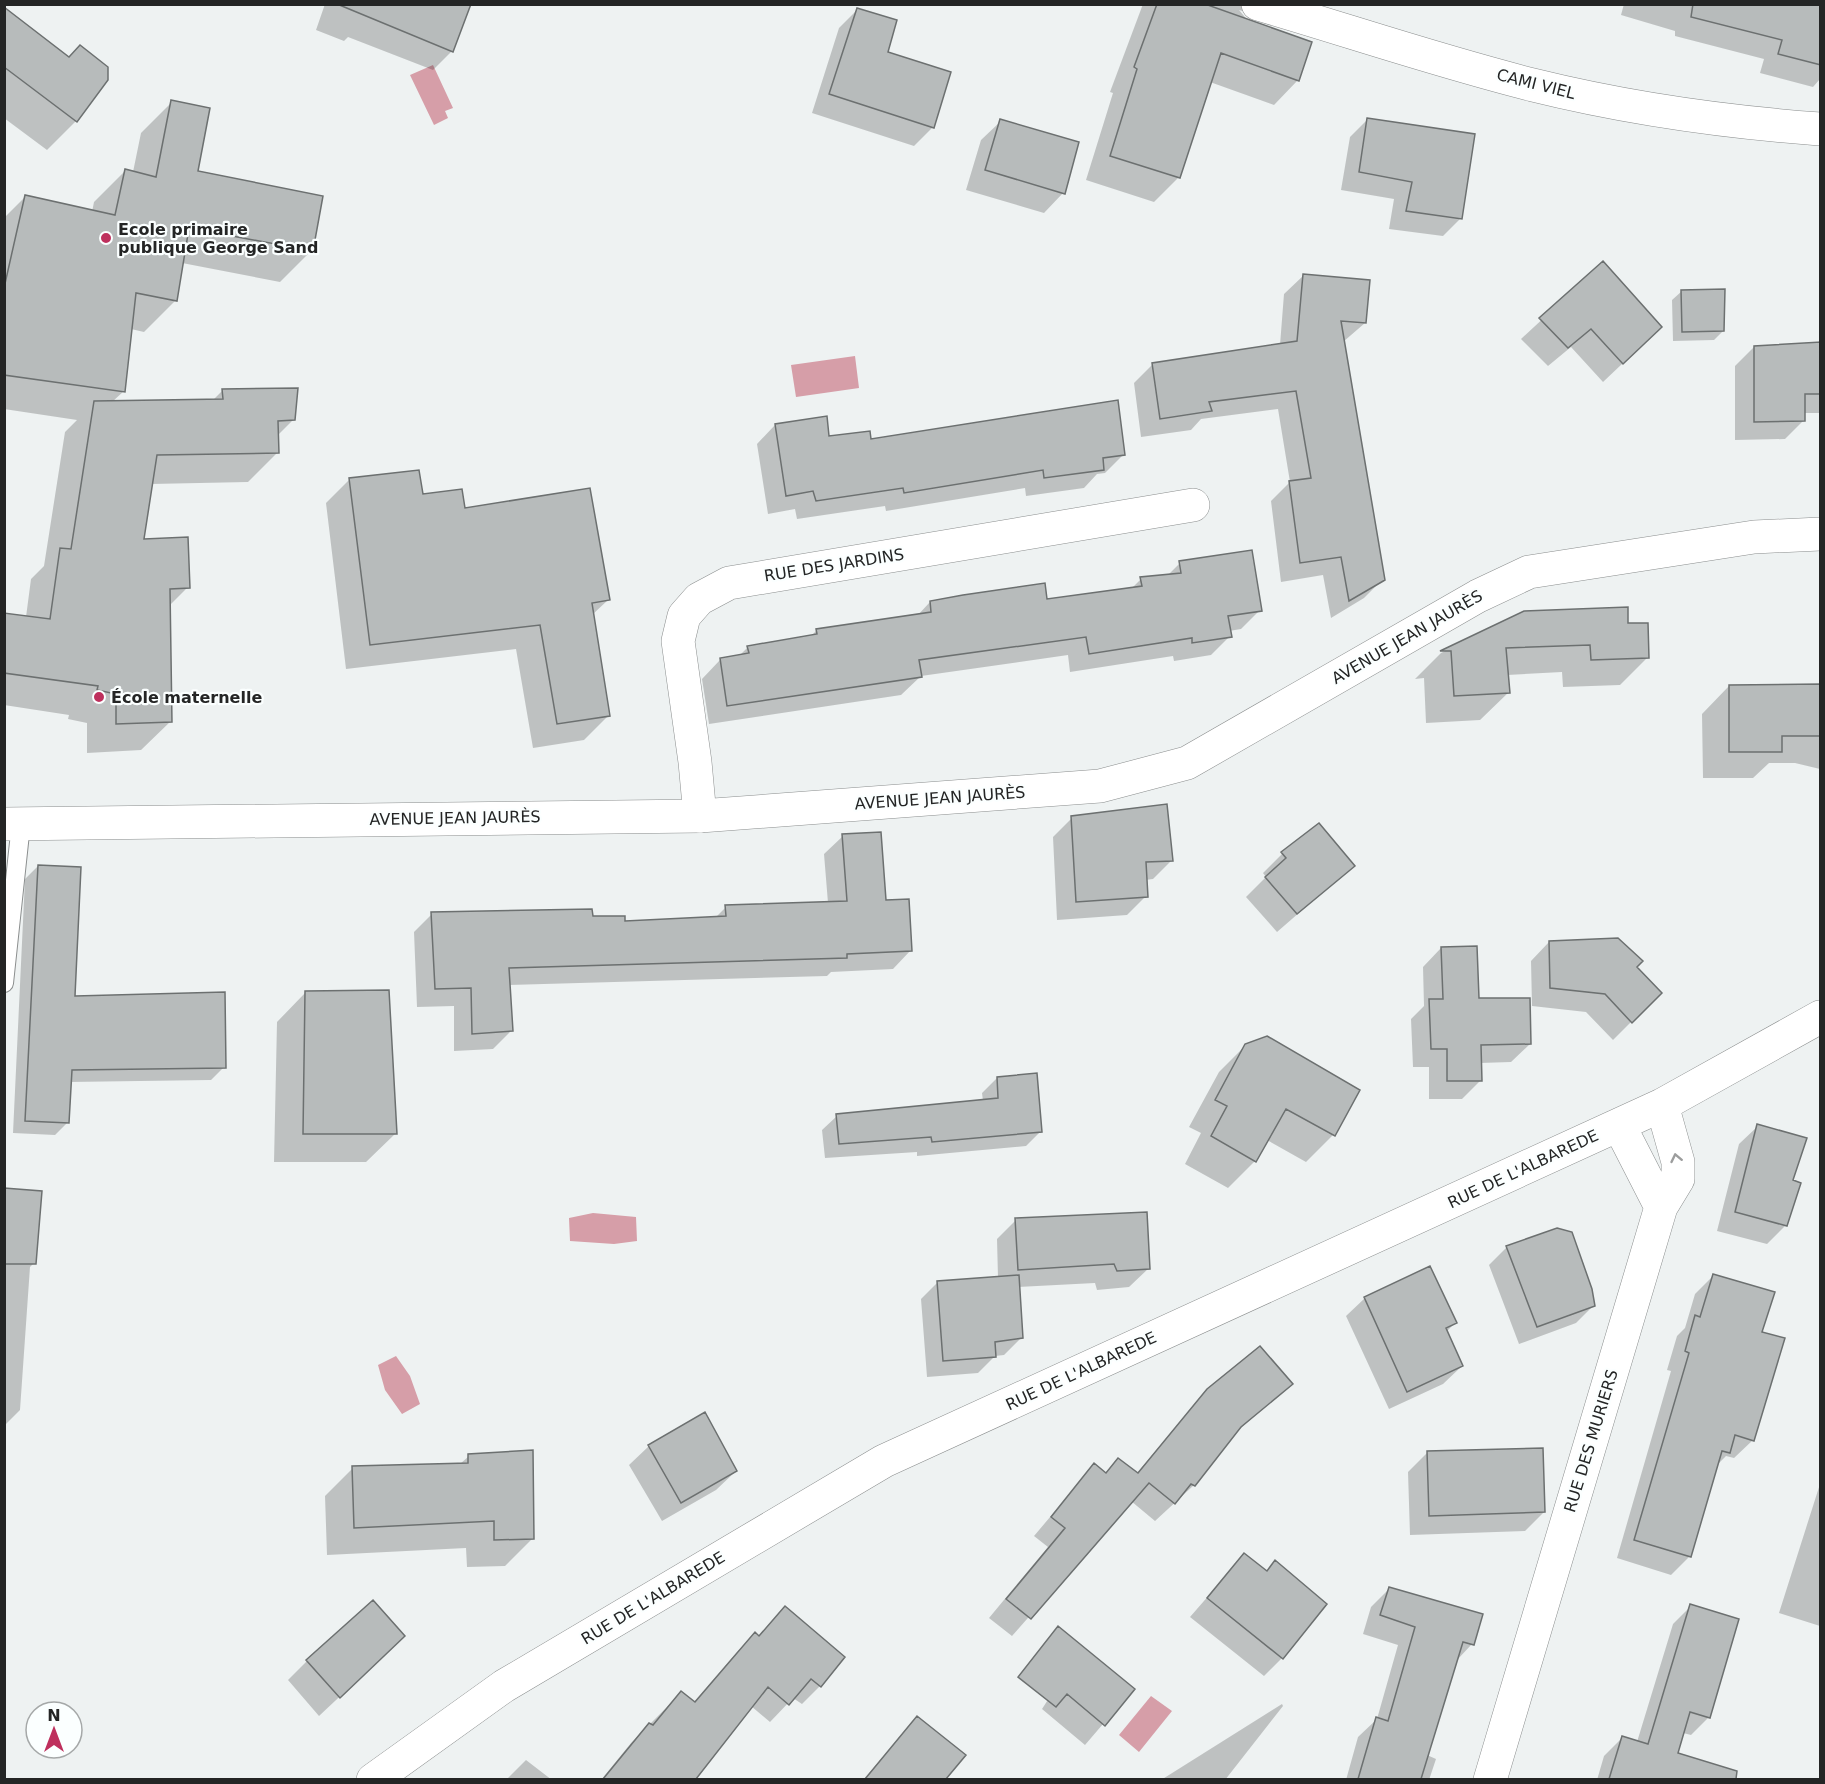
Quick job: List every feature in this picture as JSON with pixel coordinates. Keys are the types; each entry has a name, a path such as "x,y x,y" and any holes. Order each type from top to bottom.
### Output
{"street":[{"name":"CAMI VIEL","path":"1258,4 1534,85 1645,107 1766,125 1821,129"},
{"name":"RUE DES JARDINS","path":"699,816 695,762 678,641 684,616 699,599 729,583 1193,505"},
{"name":"AVENUE JEAN JAURÈS","path":"13,824 699,816 1100,786 1187,763 1464,604 1529,572 1754,537 1821,534"},
{"name":"RUE DE L'ALBAREDE","path":"373,1779 504,1686 884,1461 1662,1105 1821,1017"},
{"name":"RUE DES MURIERS","path":"1490,1779 1661,1207 1678,1179 1678,1162 1662,1105"},
{"path":"1619,1125 1661,1207"}],"lane":[{"path":"4,983 13,824"}],"shaded area":[{"path":"433,65 453,108 445,111 448,118 434,125 410,75"},
{"path":"855,356 859,388 796,397 791,365"},
{"path":"593,1213 636,1217 637,1241 614,1244 570,1241 569,1218"},
{"path":"396,1356 410,1376 420,1404 402,1414 385,1390 378,1365"},
{"path":"1151,1696 1172,1711 1139,1752 1119,1735"}],"building":[{"path":"337,4 471,4 453,52"},
{"path":"1157,4 1205,4 1312,42 1299,81 1221,53 1180,178 1110,156 1137,69 1134,67"},
{"path":"1693,4 1821,4 1821,65 1778,54 1782,40 1691,17"},
{"path":"4,7 69,57 80,45 108,67 108,80 77,122 4,67"},
{"path":"857,8 897,20 888,52 951,72 934,128 829,94"},
{"path":"171,100 210,108 198,171 323,196 313,251 189,228 177,301 136,293 125,392 4,375 4,288 25,195 115,215 125,169 156,177"},
{"path":"1367,118 1475,134 1462,219 1406,211 1412,182 1359,172"},
{"path":"1000,119 1079,142 1065,194 985,170"},
{"path":"1603,261 1662,327 1623,364 1591,329 1568,348 1539,318"},
{"path":"1303,274 1370,280 1366,323 1341,321 1385,580 1349,601 1341,557 1300,563 1289,481 1311,478 1296,391 1209,402 1212,411 1160,419 1152,363 1297,341"},
{"path":"1725,289 1724,331 1682,332 1681,290"},
{"path":"1821,342 1821,394 1805,394 1805,421 1754,422 1754,346"},
{"path":"298,388 295,420 278,421 279,453 157,455 144,539 188,537 190,588 170,589 172,722 116,724 116,694 97,690 98,686 4,673 4,613 50,619 60,548 71,549 94,401 223,399 222,389"},
{"path":"1118,400 1125,455 1103,458 1104,470 1044,478 1043,470 904,493 903,488 816,501 813,491 786,496 775,424 827,416 829,436 870,431 871,439"},
{"path":"419,470 423,494 462,489 465,508 590,488 610,600 592,603 610,716 557,724 540,625 370,645 349,478"},
{"path":"1252,550 1262,611 1228,616 1232,637 1192,643 1192,638 1089,654 1086,637 919,660 922,677 727,706 720,658 749,653 747,646 817,634 816,629 931,612 930,601 963,595 1045,583 1047,599 1142,586 1140,577 1181,573 1179,561"},
{"path":"1628,607 1628,623 1648,623 1649,658 1591,660 1590,645 1506,648 1510,693 1454,696 1451,651 1440,651 1524,611"},
{"path":"1821,684 1821,736 1782,736 1782,752 1729,752 1729,685"},
{"path":"1167,804 1173,861 1146,862 1148,897 1076,902 1071,816"},
{"path":"1319,823 1355,866 1297,914 1265,877 1286,858 1281,852"},
{"path":"881,832 886,900 909,899 912,951 847,954 847,958 509,968 513,1031 472,1034 471,988 435,989 431,912 592,909 593,916 625,916 625,921 726,916 725,905 847,901 842,834"},
{"path":"38,865 81,867 75,996 225,992 226,1068 72,1070 69,1123 25,1121"},
{"path":"1618,938 1643,961 1637,967 1662,993 1632,1023 1605,994 1550,988 1549,941"},
{"path":"1477,946 1479,998 1530,998 1531,1044 1481,1045 1482,1081 1447,1081 1447,1049 1431,1049 1429,999 1443,999 1441,947"},
{"path":"389,990 397,1134 303,1134 305,991"},
{"path":"1267,1036 1360,1090 1335,1136 1286,1109 1256,1162 1211,1136 1227,1106 1215,1100 1245,1044"},
{"path":"1037,1073 1042,1132 932,1142 931,1137 839,1144 836,1114 998,1098 997,1077"},
{"path":"1757,1124 1807,1138 1793,1180 1801,1183 1787,1226 1735,1212"},
{"path":"4,1188 42,1191 36,1264 4,1264"},
{"path":"1147,1212 1150,1269 1117,1271 1114,1264 1018,1270 1015,1218"},
{"path":"1557,1228 1572,1232 1592,1289 1595,1306 1537,1327 1506,1246"},
{"path":"1430,1266 1457,1323 1446,1328 1463,1366 1407,1392 1364,1297"},
{"path":"1713,1274 1775,1292 1762,1332 1785,1338 1754,1441 1735,1435 1730,1453 1722,1451 1691,1557 1634,1540 1689,1353 1685,1351 1695,1315 1700,1317"},
{"path":"1019,1275 1023,1338 995,1342 996,1357 943,1361 937,1281"},
{"path":"1260,1346 1293,1384 1241,1427 1195,1486 1191,1484 1175,1504 1149,1483 1031,1619 1006,1599 1065,1528 1051,1517 1094,1463 1106,1473 1118,1458 1138,1473 1207,1389"},
{"path":"705,1412 737,1471 681,1503 648,1445"},
{"path":"1543,1448 1545,1512 1429,1516 1427,1451"},
{"path":"533,1450 534,1539 494,1540 494,1521 354,1528 352,1466 468,1463 468,1454"},
{"path":"1244,1553 1267,1571 1275,1560 1327,1604 1283,1659 1207,1598"},
{"path":"1389,1587 1483,1614 1474,1645 1463,1642 1421,1779 1358,1779 1376,1717 1388,1721 1415,1627 1380,1615"},
{"path":"373,1600 405,1636 340,1698 306,1660"},
{"path":"1690,1604 1739,1619 1710,1718 1690,1712 1678,1753 1737,1771 1736,1779 1609,1779 1622,1736 1648,1744"},
{"path":"785,1606 845,1657 821,1687 811,1679 789,1705 768,1687 696,1779 603,1779 649,1723 653,1725 681,1691 695,1702 755,1632 759,1636"},
{"path":"1058,1626 1135,1689 1105,1726 1067,1694 1056,1707 1018,1677"},
{"path":"917,1716 966,1755 946,1779 865,1779"}],"place":[{"name":"Ecole primaire publique George Sand","path":"106,238"},
{"name":"École maternelle","path":"99,697"}]}
